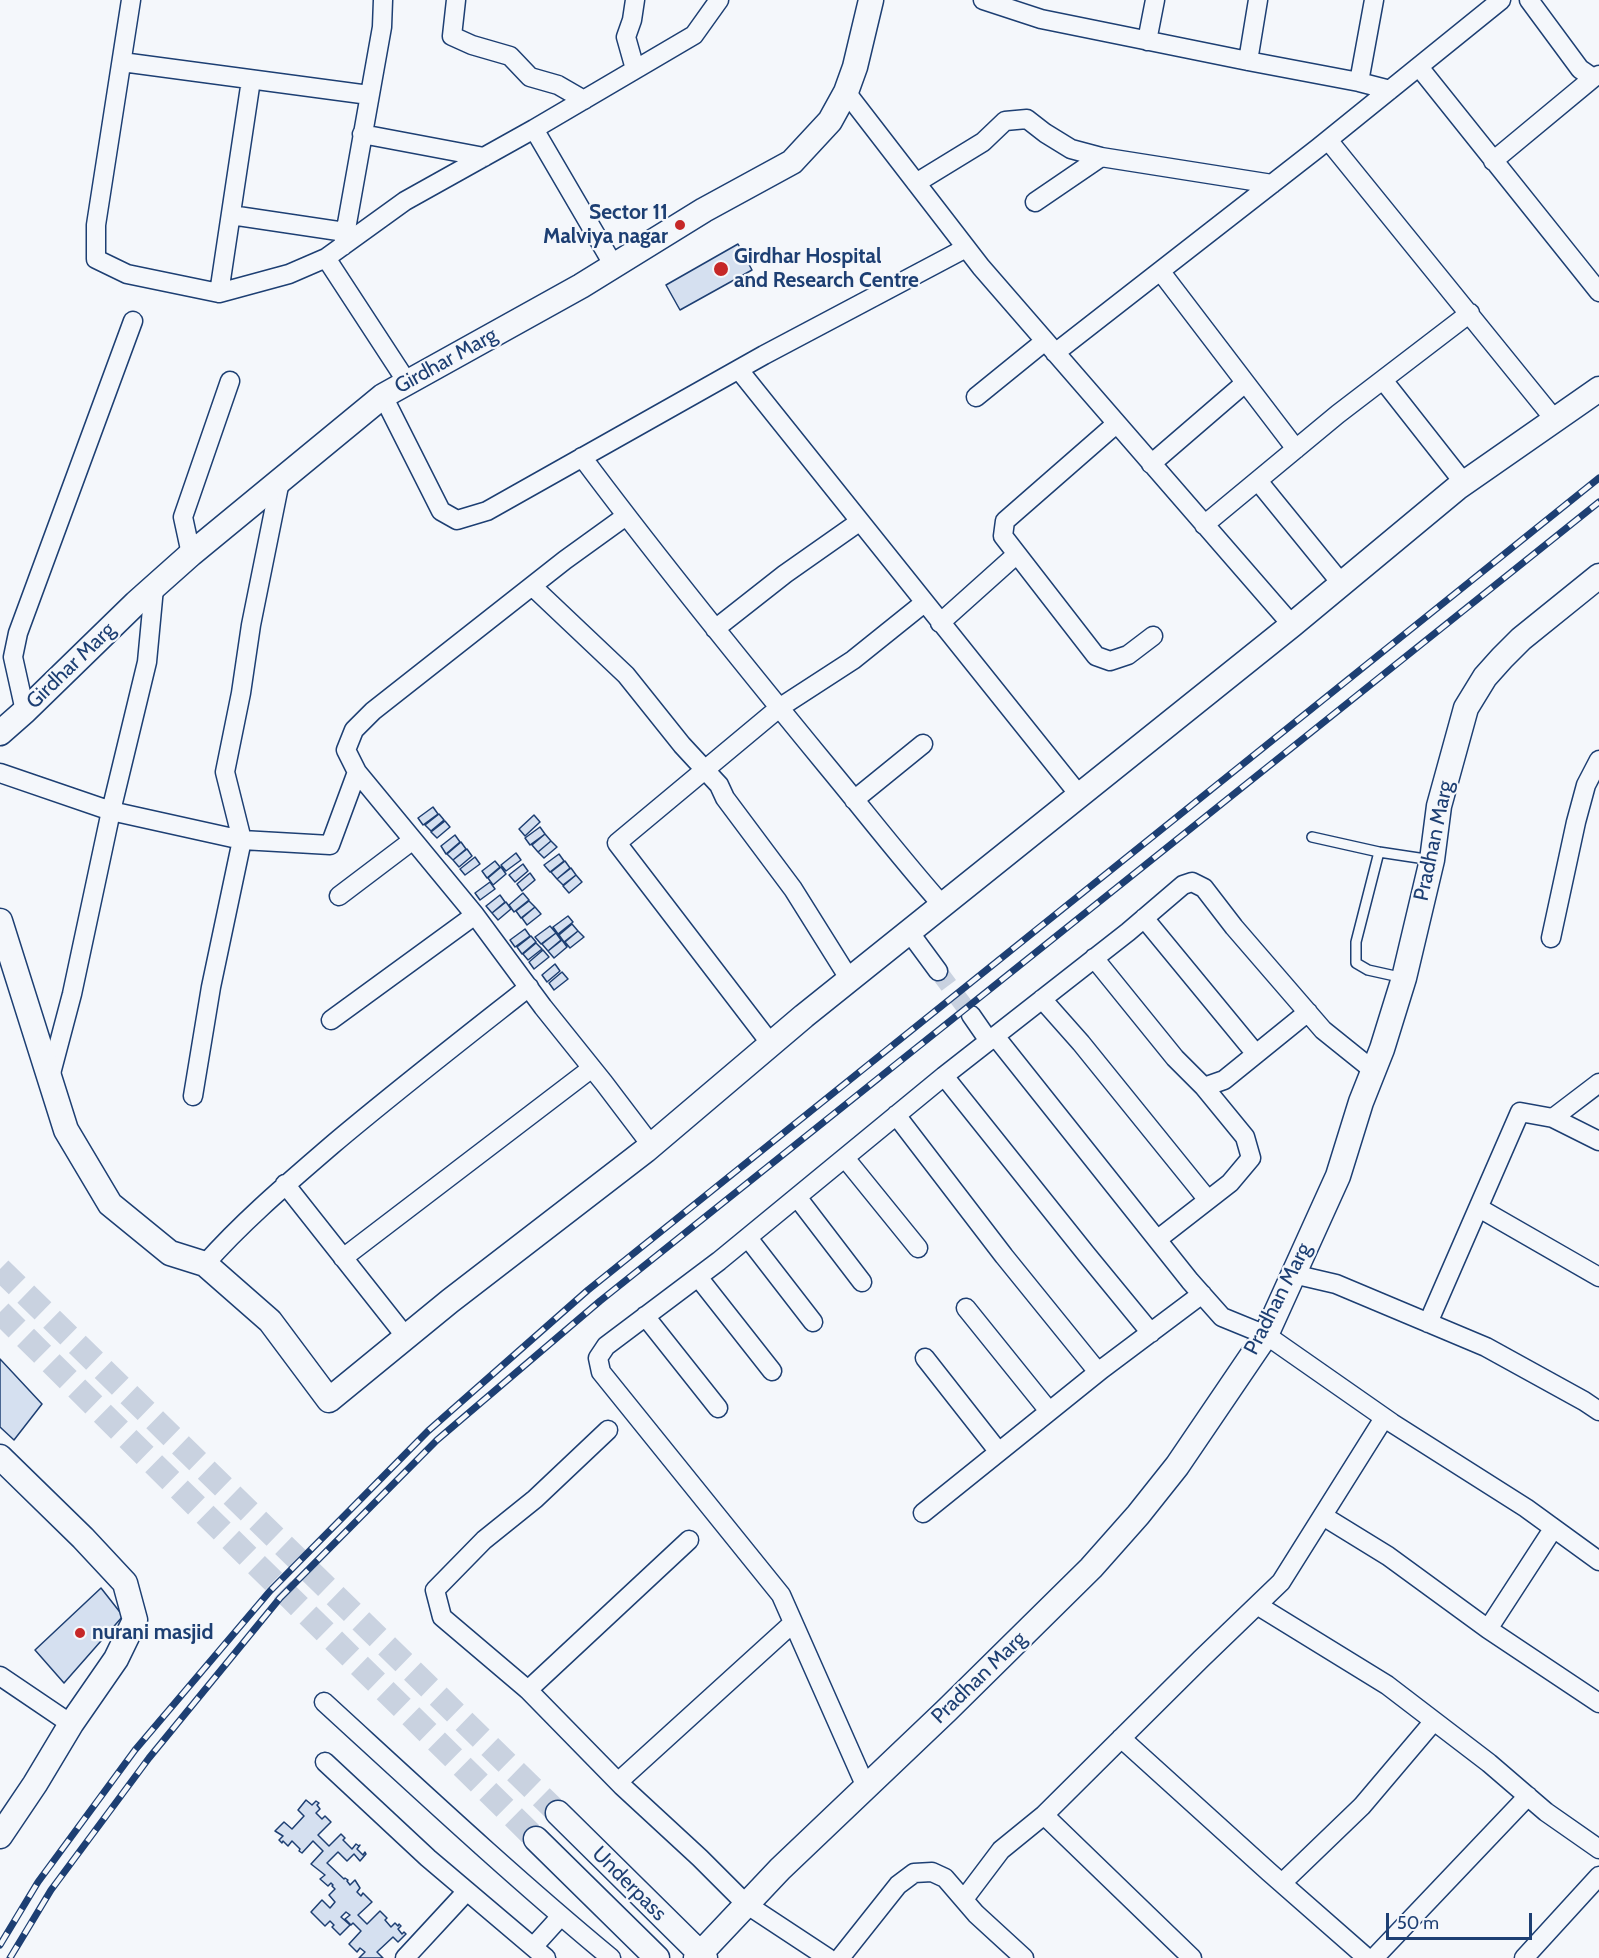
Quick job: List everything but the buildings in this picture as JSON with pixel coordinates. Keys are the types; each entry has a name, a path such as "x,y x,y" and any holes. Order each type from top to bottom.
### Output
{"street":[{"path":"131,0 96,225 96,259 127,274 219,293 289,274 326,258 344,239 405,201 534,129 694,35 719,0"},
{"path":"344,239 382,27 383,0"},
{"path":"456,0 452,36 472,45 510,56 530,77 558,85 584,100"},
{"path":"635,0 632,20 626,37 635,69"},
{"name":"Girdhar Marg","path":"0,733 190,554 383,396 581,286 704,210 792,162 830,121 846,92 855,67 871,0"},
{"path":"983,0 1041,19 1390,90"},
{"path":"1147,41 1155,0"},
{"path":"1248,62 1258,0"},
{"path":"1359,82 1374,0"},
{"path":"976,397 1161,272 1501,0"},
{"path":"1493,161 1596,76 1580,69 1529,0"},
{"path":"122,63 369,95"},
{"path":"1419,67 1599,292"},
{"path":"219,293 251,80"},
{"path":"846,92 966,249 1292,625"},
{"path":"916,183 983,142 1005,121 1027,119 1071,149 1101,157 1272,184"},
{"path":"534,129 614,266"},
{"path":"362,134 484,157"},
{"path":"1328,140 1470,313 1564,414"},
{"path":"1035,202 1101,157"},
{"path":"231,215 344,239"},
{"path":"383,396 441,511 457,520 487,511 861,303 966,249"},
{"path":"326,258 407,382"},
{"path":"1161,272 1296,449"},
{"path":"1204,525 1296,449 1470,313"},
{"path":"25,711 13,657 18,633 133,321"},
{"path":"739,370 1080,796"},
{"path":"1383,380 1464,483"},
{"path":"190,554 183,517 230,381"},
{"path":"1151,464 1245,383"},
{"path":"0,921 66,1130 110,1204 170,1252 205,1264 270,1321 329,1400 651,1145 771,1044 1292,625 1464,483 1599,389"},
{"path":"1564,414 1599,408"},
{"path":"1116,424 1005,521 1003,536 1096,657 1110,661 1128,655 1153,636"},
{"path":"582,457 715,630 943,906"},
{"path":"193,1096 211,987 242,840 225,772 280,481"},
{"path":"1258,481 1341,583"},
{"path":"626,516 372,711 354,730 346,750 357,772 475,915 651,1145"},
{"path":"715,630 784,574 859,522"},
{"path":"940,623 1017,554"},
{"name":"Pradhan Marg","path":"700,1956 780,1869 1091,1568 1177,1466 1266,1335 1338,1176 1361,1102 1382,1049 1404,978 1432,860 1442,795 1466,708 1480,685 1521,639 1599,576"},
{"path":"532,586 626,675 719,785 725,798 793,889 850,980"},
{"path":"49,1082 72,994 111,811 147,662 154,588"},
{"path":"771,1044 616,843 779,708 853,660 924,603"},
{"path":"854,800 922,744"},
{"path":"1551,938 1576,822 1586,785 1599,760"},
{"path":"0,773 111,811 242,840 330,845 357,772"},
{"path":"339,896 413,840"},
{"path":"866,1788 781,1595 601,1371 598,1358 606,1346 748,1238 944,1076 1183,885 1192,882 1204,888 1234,927 1323,1030 1374,1071"},
{"path":"331,1020 475,915"},
{"path":"1144,918 1256,1054"},
{"path":"910,933 938,971"},
{"path":"1094,958 1175,1058 1204,1088 1245,1137 1251,1158 1230,1183 1158,1239"},
{"path":"205,1264 230,1236 285,1184 388,1098 529,987"},
{"path":"1042,999 1081,1043 1208,1200"},
{"path":"1204,1088 1224,1080 1308,1012"},
{"path":"971,1015 1222,1317 1266,1335 1384,1418 1526,1508 1599,1561"},
{"path":"343,1258 592,1068"},
{"path":"944,1076 1151,1332"},
{"path":"1553,1118 1599,1083"},
{"path":"1428,1323 1520,1112 1553,1118 1599,1141"},
{"path":"896,1115 1004,1256 1098,1372"},
{"path":"845,1158 918,1248"},
{"path":"285,1184 406,1337"},
{"path":"797,1197 862,1282"},
{"path":"1479,1208 1599,1277"},
{"path":"748,1238 813,1322"},
{"path":"1293,1274 1336,1284 1486,1347 1599,1411"},
{"path":"698,1277 772,1371"},
{"path":"923,1513 1098,1372 1202,1294"},
{"path":"966,1308 1049,1411"},
{"path":"645,1316 718,1408"},
{"path":"925,1358 998,1451"},
{"path":"963,1899 1001,1850 1044,1815 1281,1582 1384,1418"},
{"path":"608,1430 535,1498 483,1540 435,1590 442,1617 528,1690 618,1782 746,1904 828,1958"},
{"path":"0,1457 83,1538 125,1583 135,1620 116,1659 71,1724 35,1784 1,1834"},
{"path":"1323,1516 1388,1556 1488,1629 1597,1698"},
{"path":"1488,1629 1553,1528"},
{"path":"528,1690 689,1540"},
{"path":"1257,1605 1387,1685 1546,1812 1599,1849"},
{"path":"618,1782 793,1623"},
{"path":"0,1676 71,1724"},
{"path":"324,1702 436,1805 611,1958"},
{"path":"1282,1883 1362,1806 1434,1721"},
{"path":"1121,1738 1367,1958"},
{"path":"325,1762 428,1858 539,1952 561,1916"},
{"path":"1374,1958 1528,1796"},
{"name":"Underpass","path":"558,1813 700,1956"},
{"path":"1044,1815 1192,1958"},
{"name":"Underpass","path":"536,1839 657,1958"},
{"path":"840,1958 898,1885 915,1872 932,1872 945,1878 976,1914 1024,1958"},
{"path":"1524,1958 1599,1876"},
{"path":"405,1958 467,1891"}],"lane":[{"path":"1312,837 1378,852 1432,860"},
{"path":"1378,852 1356,942 1356,963 1368,970 1404,978"}],"tunnel":[{"path":"938,971 971,1015"},
{"path":"0,1269 558,1813"},
{"path":"0,1312 536,1839"}],"railway":[{"path":"0,1945 38,1882 135,1750 270,1591 428,1431 588,1290 1599,478"},
{"path":"10,1958 51,1890 149,1758 280,1598 437,1440 600,1301 1599,502"}],"place":[{"name":"Sector 11 Malviya nagar","path":"680,225"},
{"name":"Girdhar Hospital and Research Centre","path":"721,269"},
{"name":"nurani masjid","path":"80,1633"}]}
